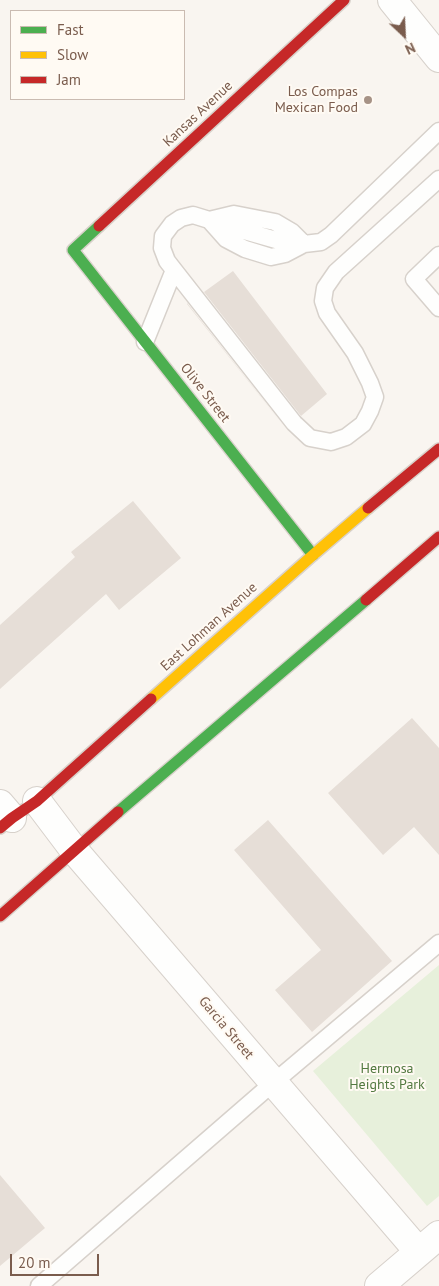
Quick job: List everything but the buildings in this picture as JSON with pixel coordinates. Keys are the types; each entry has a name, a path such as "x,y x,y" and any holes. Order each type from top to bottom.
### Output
{"main road":[{"name":"Kansas Avenue","path":"73,250 344,0"},
{"name":"Olive Street","path":"73,250 313,555"},
{"name":"East Lohman Avenue","path":"4,816 36,801 313,555 439,449"},
{"path":"0,916 74,850 439,537"}],"street":[{"path":"392,0 439,58"},
{"name":"Garcia Street","path":"36,801 74,850 419,1252"},
{"path":"379,1286 439,1235"}],"lane":[{"path":"209,220 226,239 245,249 272,256 285,254 304,244 321,242 331,235 439,131"},
{"path":"304,244 292,232 275,222 234,214 209,220 192,215 172,224 163,236 162,248 167,262 294,423 310,438 331,442 346,437 364,424 374,397 370,383 355,353 327,313 323,301 325,288 336,272 439,179"},
{"path":"439,255 414,278 439,308"},
{"path":"145,342 174,270"},
{"path":"39,1286 273,1083 439,943"}],"green space":[{"name":"Hermosa Heights Park","path":"439,965 439,1196 427,1206 313,1071"}],"traffic: fast":[{"path":"99,226 73,250 313,555"},
{"path":"118,812 366,600"}],"traffic: slow":[{"path":"151,699 368,508"}],"traffic: jam":[{"path":"99,226 344,0"},
{"path":"368,508 439,449"},
{"path":"366,600 439,537"},
{"path":"0,828 37,801 151,699"},
{"path":"0,916 118,812"}],"place":[{"name":"Los Compas Mexican Food","path":"368,100"}]}
